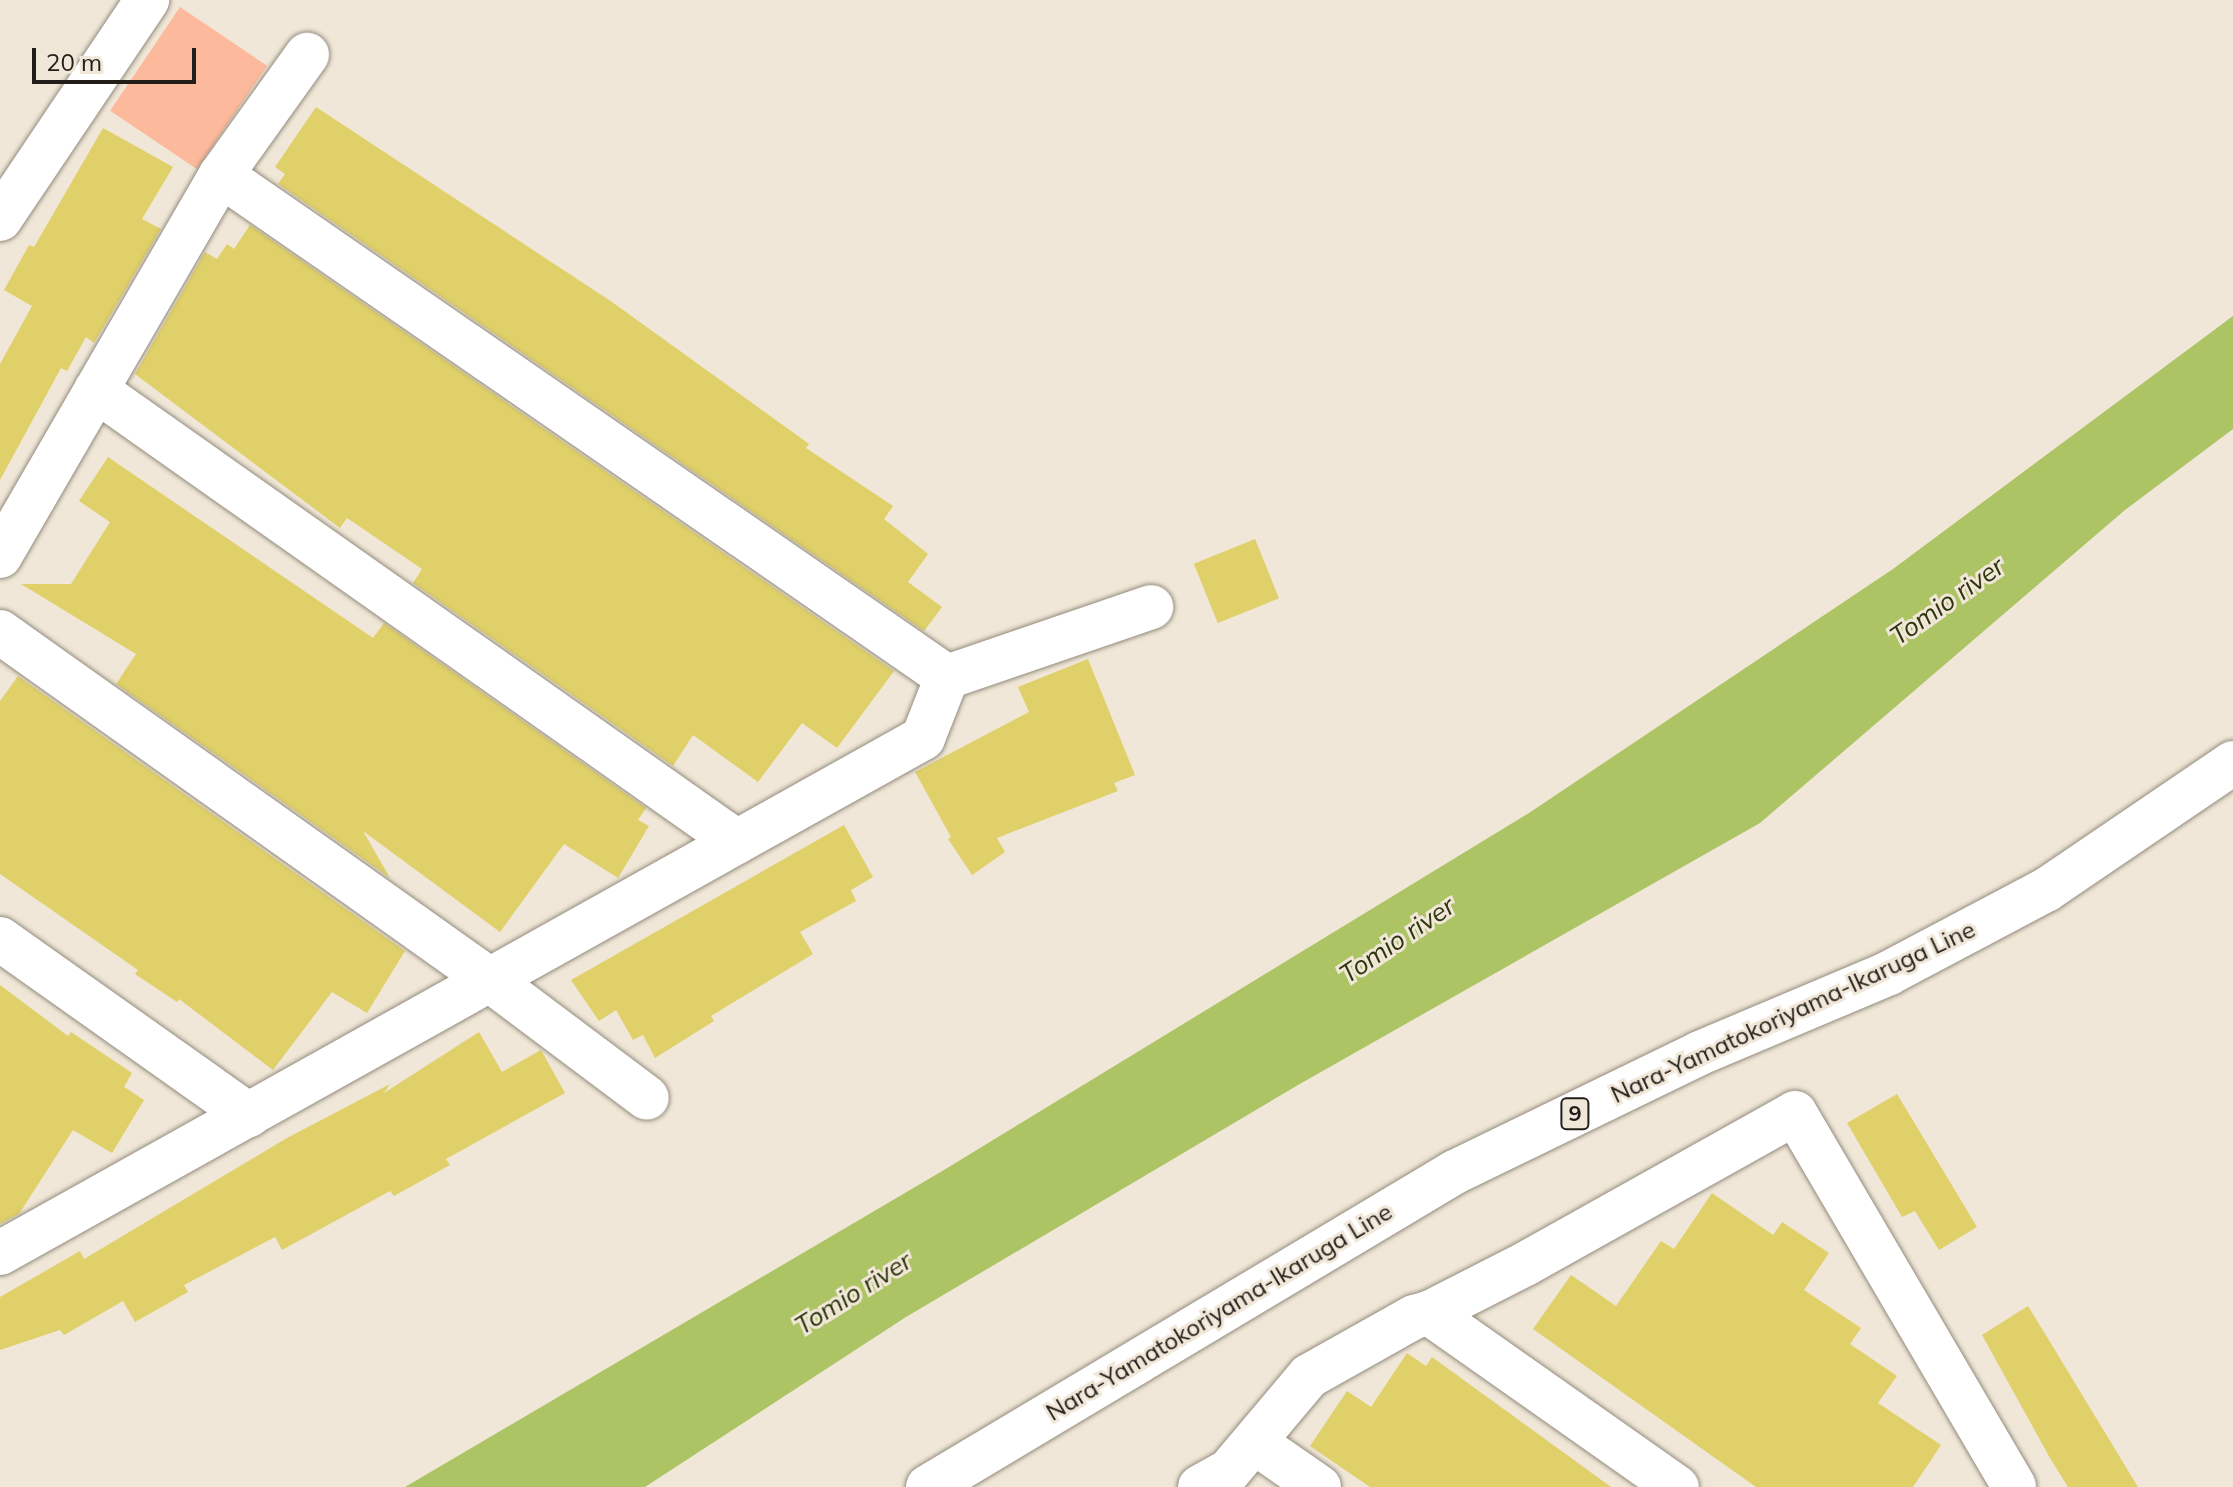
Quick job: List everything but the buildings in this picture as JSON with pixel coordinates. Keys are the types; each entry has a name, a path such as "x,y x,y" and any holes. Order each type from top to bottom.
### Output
{"street":[{"path":"0,219 147,0"},
{"path":"0,556 221,175 307,55"},
{"path":"221,175 947,677"},
{"path":"96,390 737,842"},
{"path":"5,1244 249,1115 923,738 947,677 1151,607"},
{"path":"0,632 490,980 647,1098"},
{"name":"Nara-Yamatokoriyama-Ikaruga Line","path":"928,1487 1455,1172 1700,1053 1889,973 2046,890 2233,763"},
{"path":"0,939 249,1115"},
{"path":"1200,1487 1229,1471 1309,1376 1414,1317 1429,1313 1527,1263 1795,1113 2014,1487"},
{"path":"1429,1313 1677,1487"},
{"path":"1254,1442 1319,1487"}],"shaded area":[{"path":"180,7 267,66 197,169 110,111"}],"water":[{"name":"Tomio river","path":"2233,316 2233,429 2125,510 1760,823 1298,1085 906,1317 645,1487 405,1487 944,1170 1529,813 1893,569"}]}
